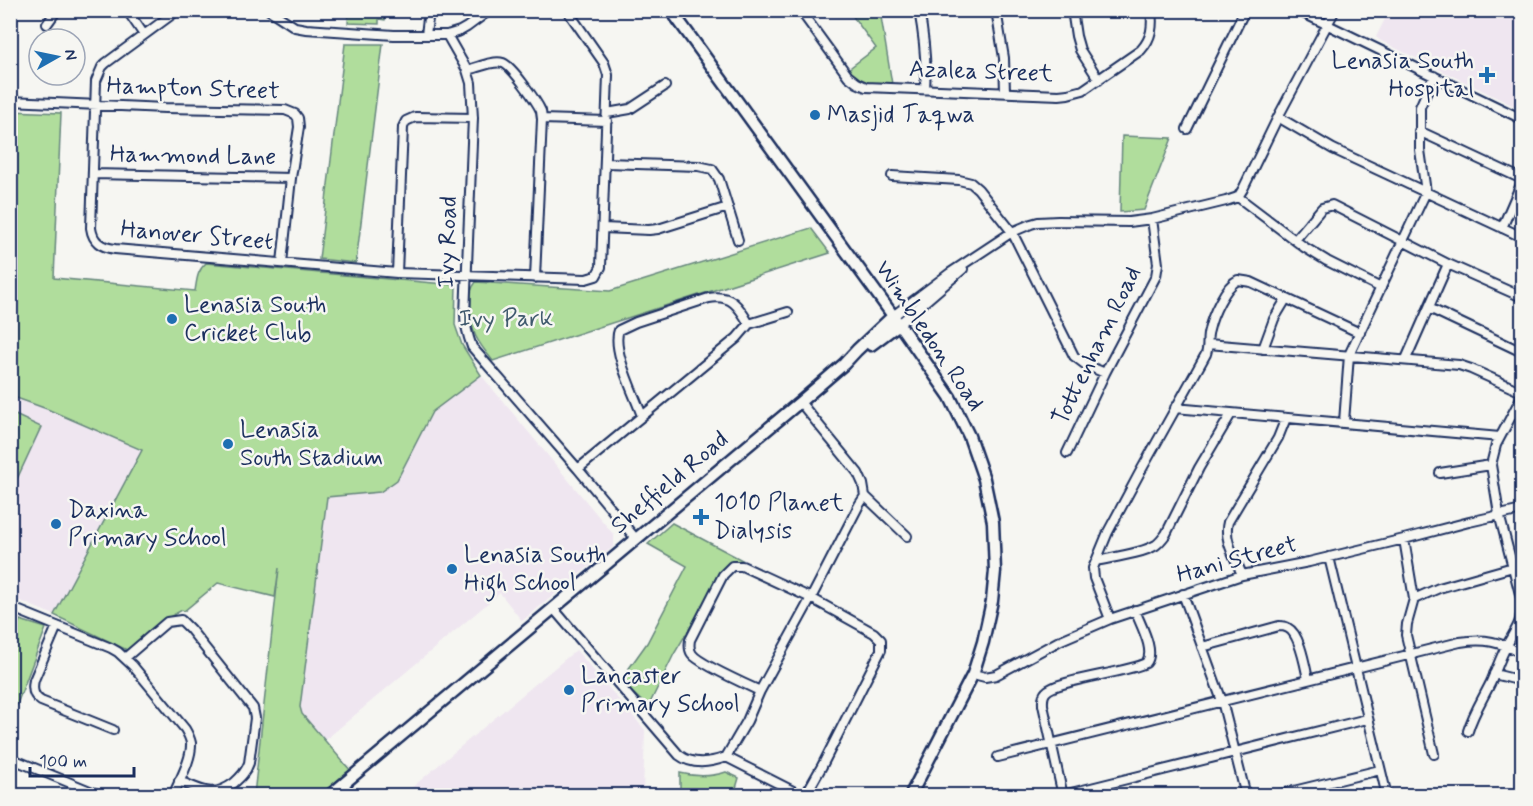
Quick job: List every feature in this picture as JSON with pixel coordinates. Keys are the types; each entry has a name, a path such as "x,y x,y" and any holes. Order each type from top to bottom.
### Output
{"street":[{"path":"47,24 57,10"},
{"path":"127,10 144,35"},
{"name":"Hanover Street","path":"178,10 102,67 96,81 91,228 94,240 102,246 115,249 397,273 573,280 597,276 601,267 603,228"},
{"path":"269,10 295,27 306,29 426,35 447,35 460,31 490,10"},
{"path":"426,35 429,10"},
{"path":"567,10 607,69 603,228 658,229 728,207"},
{"name":"Wimbledon Road","path":"671,10 950,397 978,458 990,504 995,546 994,583 987,623 973,674 910,795"},
{"name":"Azalea Street","path":"800,10 843,71 857,83 866,87 1068,94 1083,90 1099,80 1130,59 1146,44 1152,29 1150,10"},
{"path":"919,10 925,50 925,88"},
{"path":"996,10 1004,58 1005,92"},
{"path":"1072,10 1077,43 1099,80"},
{"path":"1187,129 1245,10"},
{"path":"1297,10 1522,119"},
{"path":"896,320 950,273 1024,226 1038,222 1129,222 1152,219 1238,197 1335,10"},
{"name":"Ivy Road","path":"447,35 467,70 472,93 465,328 472,346 636,539"},
{"path":"467,70 504,63 509,66 541,111 535,278"},
{"path":"1344,422 1349,355 1426,192 1421,162 1420,107 1434,76"},
{"path":"542,119 607,117 630,110 665,86"},
{"name":"Hampton Street","path":"10,102 290,111 298,118 299,127 282,263"},
{"path":"397,273 403,127 406,121 415,117 473,118"},
{"path":"1278,117 1333,149 1522,237"},
{"path":"1419,131 1522,181 1502,228"},
{"path":"606,163 707,167 719,179 738,240"},
{"name":"Hammond Lane","path":"93,174 291,178"},
{"path":"892,176 959,180 971,183 978,189 1012,232 1074,356 1080,362 1105,374"},
{"path":"1238,197 1304,247 1381,288"},
{"path":"1295,240 1322,208 1332,205 1448,264 1522,297"},
{"name":"Tottenham Road","path":"1066,453 1158,270 1152,219"},
{"path":"1406,359 1448,264"},
{"path":"1110,619 1094,578 1093,568 1108,532 1206,354 1209,327 1224,294 1233,283 1238,280 1251,282 1360,333"},
{"path":"642,416 619,354 616,340 619,330 636,322 709,298 720,297 730,300 739,308 749,324"},
{"path":"1263,349 1274,319 1286,299"},
{"path":"1430,308 1522,352"},
{"path":"578,469 737,338 749,324 788,312"},
{"name":"Sheffield Road","path":"329,795 800,402 857,350 896,320"},
{"path":"1208,344 1406,359 1465,366 1522,396 1496,445 1491,465 1499,514 1520,591 1522,611 1518,629 1507,645 1468,730"},
{"path":"800,402 858,473 865,496 907,536"},
{"path":"1175,408 1500,437"},
{"path":"1096,561 1136,552 1160,542 1231,414"},
{"path":"1242,574 1228,541 1226,528 1271,451 1286,418"},
{"path":"1440,473 1491,465"},
{"path":"726,757 865,496"},
{"name":"Hani Street","path":"973,674 986,677 996,675 1061,640 1110,619 1242,574 1329,557 1522,510"},
{"path":"1404,539 1414,599 1406,630 1434,754"},
{"path":"1329,557 1387,795"},
{"path":"553,608 679,755 697,762 726,757 804,795 822,766 881,650 882,644 879,636 811,598 742,566 732,566 723,575 690,640 689,647 691,653 702,662 760,691"},
{"path":"1414,599 1439,588 1513,567"},
{"path":"1183,594 1222,701 1246,795"},
{"path":"10,607 102,644 118,652 133,666 189,736 191,744 188,759 173,795"},
{"path":"1135,610 1149,646 1149,661 1142,665 1058,685 1043,695 1042,705 1062,795 1367,719"},
{"path":"125,658 167,622 181,620 253,708 255,718 249,763 240,778 226,789 213,793 179,781"},
{"path":"57,626 34,680 34,695 41,701 113,730"},
{"path":"1202,647 1285,626 1290,628 1297,638 1308,679"},
{"path":"998,758 1356,667 1468,641 1491,641 1507,645 1522,653"},
{"path":"1494,674 1522,681"},
{"path":"10,758 102,795"},
{"path":"1273,795 1380,770"},
{"path":"343,784 353,795"}],"shaded area":[{"name":"Lenasia South Hospital","path":"1389,11 1522,11 1522,110 1381,41 1376,37"},
{"name":"Lenasia South High School","path":"481,375 614,535 614,546 522,621 500,593 324,741 302,714 300,707 327,497 380,492 397,480 432,412"},
{"name":"Daxina Primary School","path":"10,396 47,409 142,450 54,615 11,597"},
{"name":"Lancaster Primary School","path":"576,650 645,730 643,795 403,795"}],"green space":[{"path":"349,10 387,11 385,20 379,19 379,24 348,23"},
{"path":"849,11 880,11 892,84 868,82 847,70 876,48"},
{"path":"345,44 383,44 356,263 319,259"},
{"path":"10,111 61,113 54,278 195,291 199,272 206,263 456,285 455,325 462,345 481,375 432,412 397,480 380,492 327,497 300,707 302,714 351,771 319,795 254,795 279,568 275,597 218,583 184,611 162,621 127,650 54,615 142,450 11,396"},
{"path":"1122,136 1172,138 1144,210 1120,212"},
{"name":"Ivy Park","path":"811,228 830,253 493,361 478,341 473,329 471,295 476,282 610,291"},
{"path":"11,413 41,427 11,492"},
{"path":"672,523 742,560 726,567 674,654 648,707 620,681 647,643 687,566 648,544"},
{"path":"20,620 46,628 11,720 11,641"},
{"path":"726,772 739,778 734,795 680,795 680,773 703,776"}],"place":[{"name":"Lenasia South Hospital","path":"1487,75"},
{"name":"Masjid Taqwa","path":"815,115"},
{"name":"Lenasia South Cricket Club","path":"172,319"},
{"name":"Lenasia South Stadium","path":"228,444"},
{"name":"1010 Planet Dialysis","path":"701,517"},
{"name":"Daxina Primary School","path":"56,524"},
{"name":"Lenasia South High School","path":"452,569"},
{"name":"Lancaster Primary School","path":"569,690"}]}
